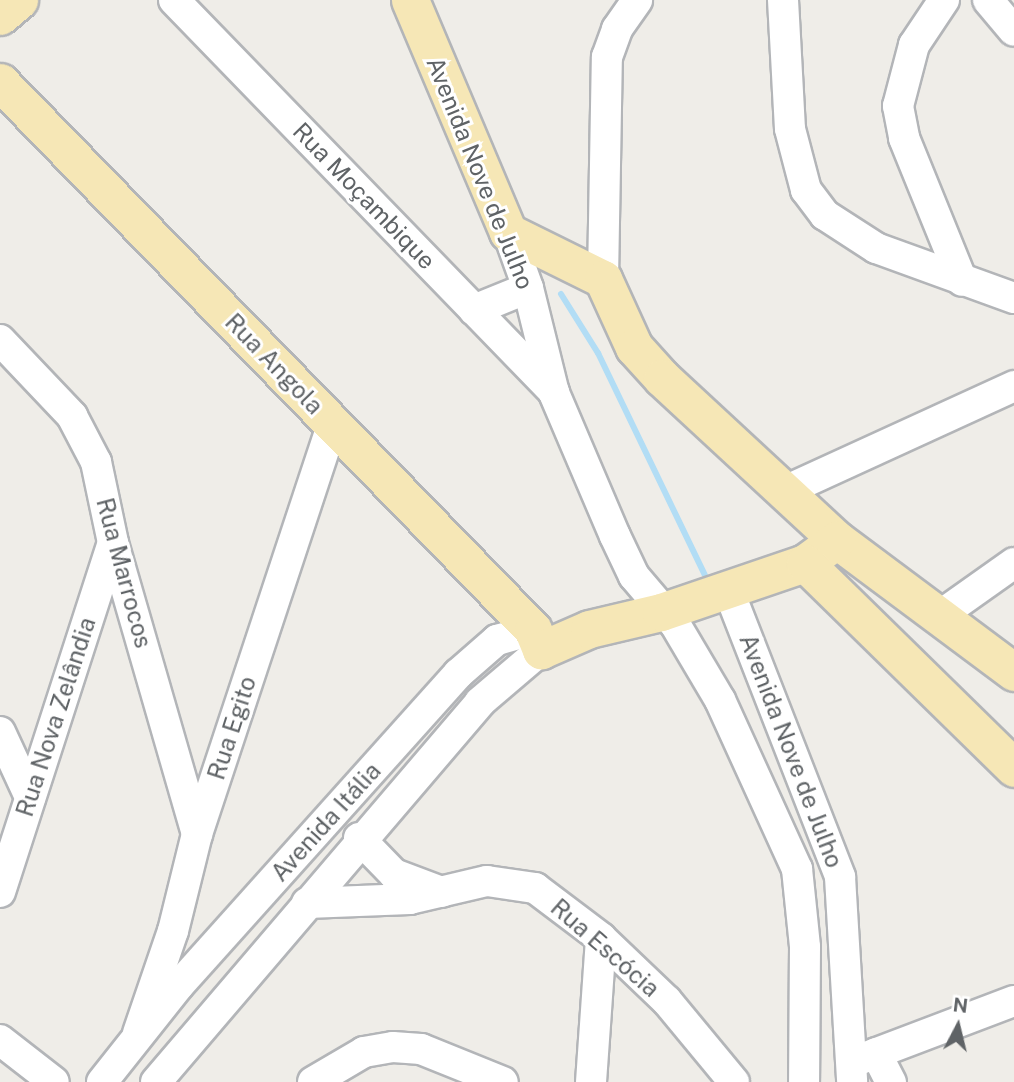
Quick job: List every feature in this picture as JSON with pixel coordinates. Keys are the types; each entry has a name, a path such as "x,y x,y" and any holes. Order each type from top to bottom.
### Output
{"main road":[{"path":"0,16 19,0"},
{"name":"Avenida Nove de Julho","path":"411,0 508,232"},
{"name":"Rua Angola","path":"0,82 537,640"},
{"path":"508,232 603,279 634,347 837,540 942,614 1014,672"},
{"name":"Avenida Itália","path":"537,640 661,612 805,563 837,540"},
{"path":"805,563 1014,768"}],"street":[{"name":"Rua Moçambique","path":"174,0 554,393"},
{"path":"603,279 607,57 617,29 637,0"},
{"path":"783,0 790,129 806,190 825,215 848,234 962,281 1014,298"},
{"path":"944,0 914,45 898,106 908,150 962,281"},
{"path":"988,0 1014,31"},
{"name":"Avenida Nove de Julho","path":"508,232 528,288 554,393 634,576 690,646 720,700 797,869 805,947 804,1082"},
{"path":"474,310 528,288"},
{"name":"Rua Marrocos","path":"0,340 72,416 96,462 113,543 197,834"},
{"path":"785,491 1014,386"},
{"name":"Rua Egito","path":"138,1033 173,931 197,834 331,425"},
{"name":"Rua Nova Zelândia","path":"0,892 113,543"},
{"path":"942,614 1014,564"},
{"name":"Avenida Nove de Julho","path":"728,589 840,877 860,1066"},
{"name":"Avenida Itália","path":"102,1082 138,1033 465,668 497,640 537,640"},
{"name":"Avenida Itália","path":"156,1082 359,838 537,640"},
{"path":"0,732 30,797"},
{"path":"359,838 394,874 442,892"},
{"name":"Rua Escócia","path":"307,903 410,900 487,881 515,882 535,888 601,938 667,1001 734,1082"},
{"path":"591,1082 601,938"},
{"path":"860,1066 1014,1001"},
{"path":"0,1040 54,1082"},
{"path":"313,1082 364,1052 393,1047 421,1049 503,1082"},
{"path":"860,1066 891,1082"}],"waterway":[{"path":"561,294 598,353 705,575"}]}
